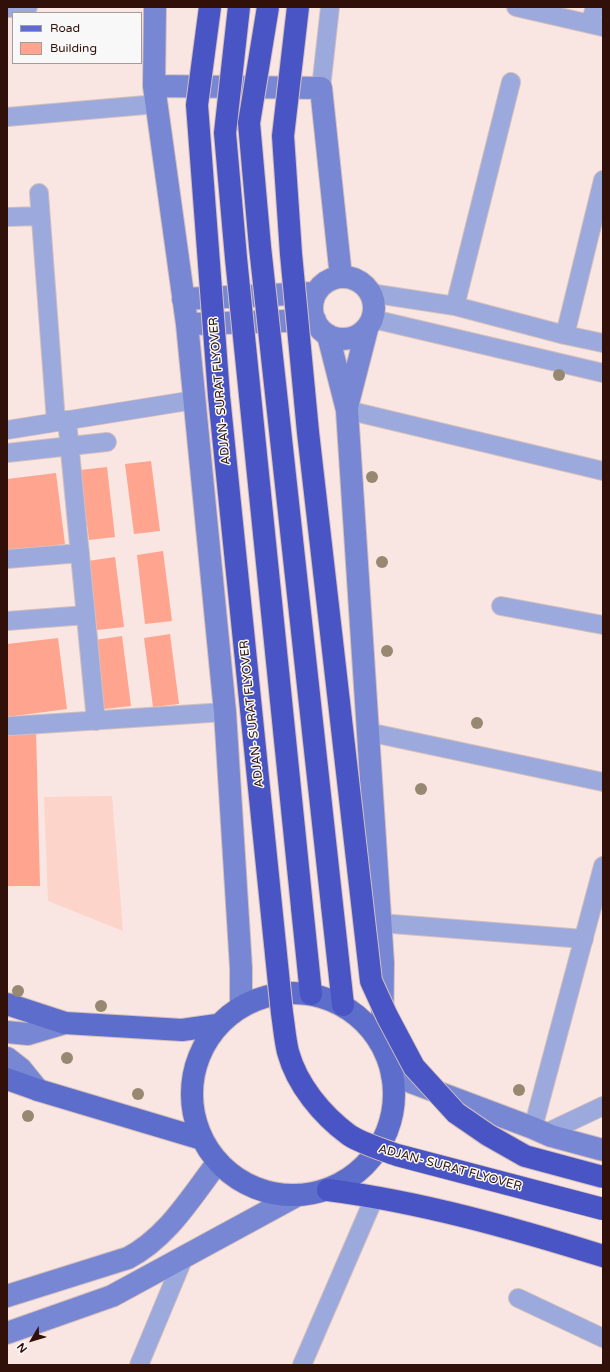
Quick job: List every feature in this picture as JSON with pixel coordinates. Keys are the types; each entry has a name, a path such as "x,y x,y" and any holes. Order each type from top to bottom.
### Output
{"highway":[{"name":"ADJAN- SURAT FLYOVER","path":"210,7 198,95 200,136 220,396 282,1013 288,1052 299,1080 324,1114 350,1135 370,1145 405,1157 603,1209"},
{"path":"239,7 225,133 236,258 311,994"},
{"path":"268,7 249,123 260,247 343,1005"},
{"path":"298,7 283,136 291,254 308,432 371,981 414,1068 456,1113 488,1135 525,1156 603,1177"},
{"path":"328,1190 375,1196 529,1233 603,1256"}],"main road":[{"path":"286,992 311,994 343,1005 365,1022 382,1044 392,1076 395,1100 389,1129 375,1155 354,1176 328,1190 296,1196 267,1192 240,1181 218,1162 202,1139 193,1110 192,1079 201,1051 217,1025 241,1006 263,996 286,992"},
{"path":"7,1004 65,1023 182,1030 217,1025"},
{"path":"7,1079 38,1090 202,1139"}],"street":[{"path":"7,8 28,7"},
{"path":"155,7 155,95 187,324 225,712 241,968 241,1006"},
{"path":"330,7 321,88 341,277"},
{"path":"516,7 597,26 595,7"},
{"path":"455,306 511,82"},
{"path":"7,117 155,95 321,88"},
{"path":"565,336 603,180"},
{"path":"39,193 40,216 62,421 70,446 96,721"},
{"path":"7,217 40,216"},
{"path":"347,410 375,308 370,293 360,282 351,278 341,277 323,284 316,293 312,308 321,328 347,410 383,963 382,1044"},
{"path":"183,299 316,293"},
{"path":"370,293 455,306 565,336 603,343"},
{"path":"187,324 321,328 338,339 349,339 359,335 370,324"},
{"path":"370,324 603,373"},
{"path":"7,430 194,400"},
{"path":"347,410 603,471"},
{"path":"7,453 107,442"},
{"path":"7,559 80,553"},
{"path":"501,606 603,625"},
{"path":"7,621 86,615"},
{"path":"10,726 225,712"},
{"path":"368,732 603,782"},
{"path":"540,1130 591,931 603,866"},
{"path":"380,923 591,931"},
{"path":"7,1032 28,1034 65,1023"},
{"path":"7,1058 21,1069 38,1090"},
{"path":"392,1076 540,1130 603,1150"},
{"path":"540,1130 603,1106"},
{"path":"7,1296 128,1258 146,1248 162,1234 218,1162"},
{"path":"7,1333 112,1296 296,1196"},
{"path":"302,1365 375,1196"},
{"path":"139,1365 184,1257"},
{"path":"518,1298 603,1338"}],"shaded area":[{"path":"112,796 123,931 48,901 44,797"}],"building":[{"path":"151,461 160,531 134,534 125,464"},
{"path":"107,467 115,537 89,540 80,470"},
{"path":"56,473 65,544 7,551 7,479"},
{"path":"163,551 172,621 145,624 137,555"},
{"path":"115,557 124,627 97,630 88,561"},
{"path":"170,634 179,704 153,707 144,638"},
{"path":"122,636 131,706 104,709 95,640"},
{"path":"58,638 67,709 7,717 7,644"},
{"path":"36,730 40,886 7,886 7,731"}]}
